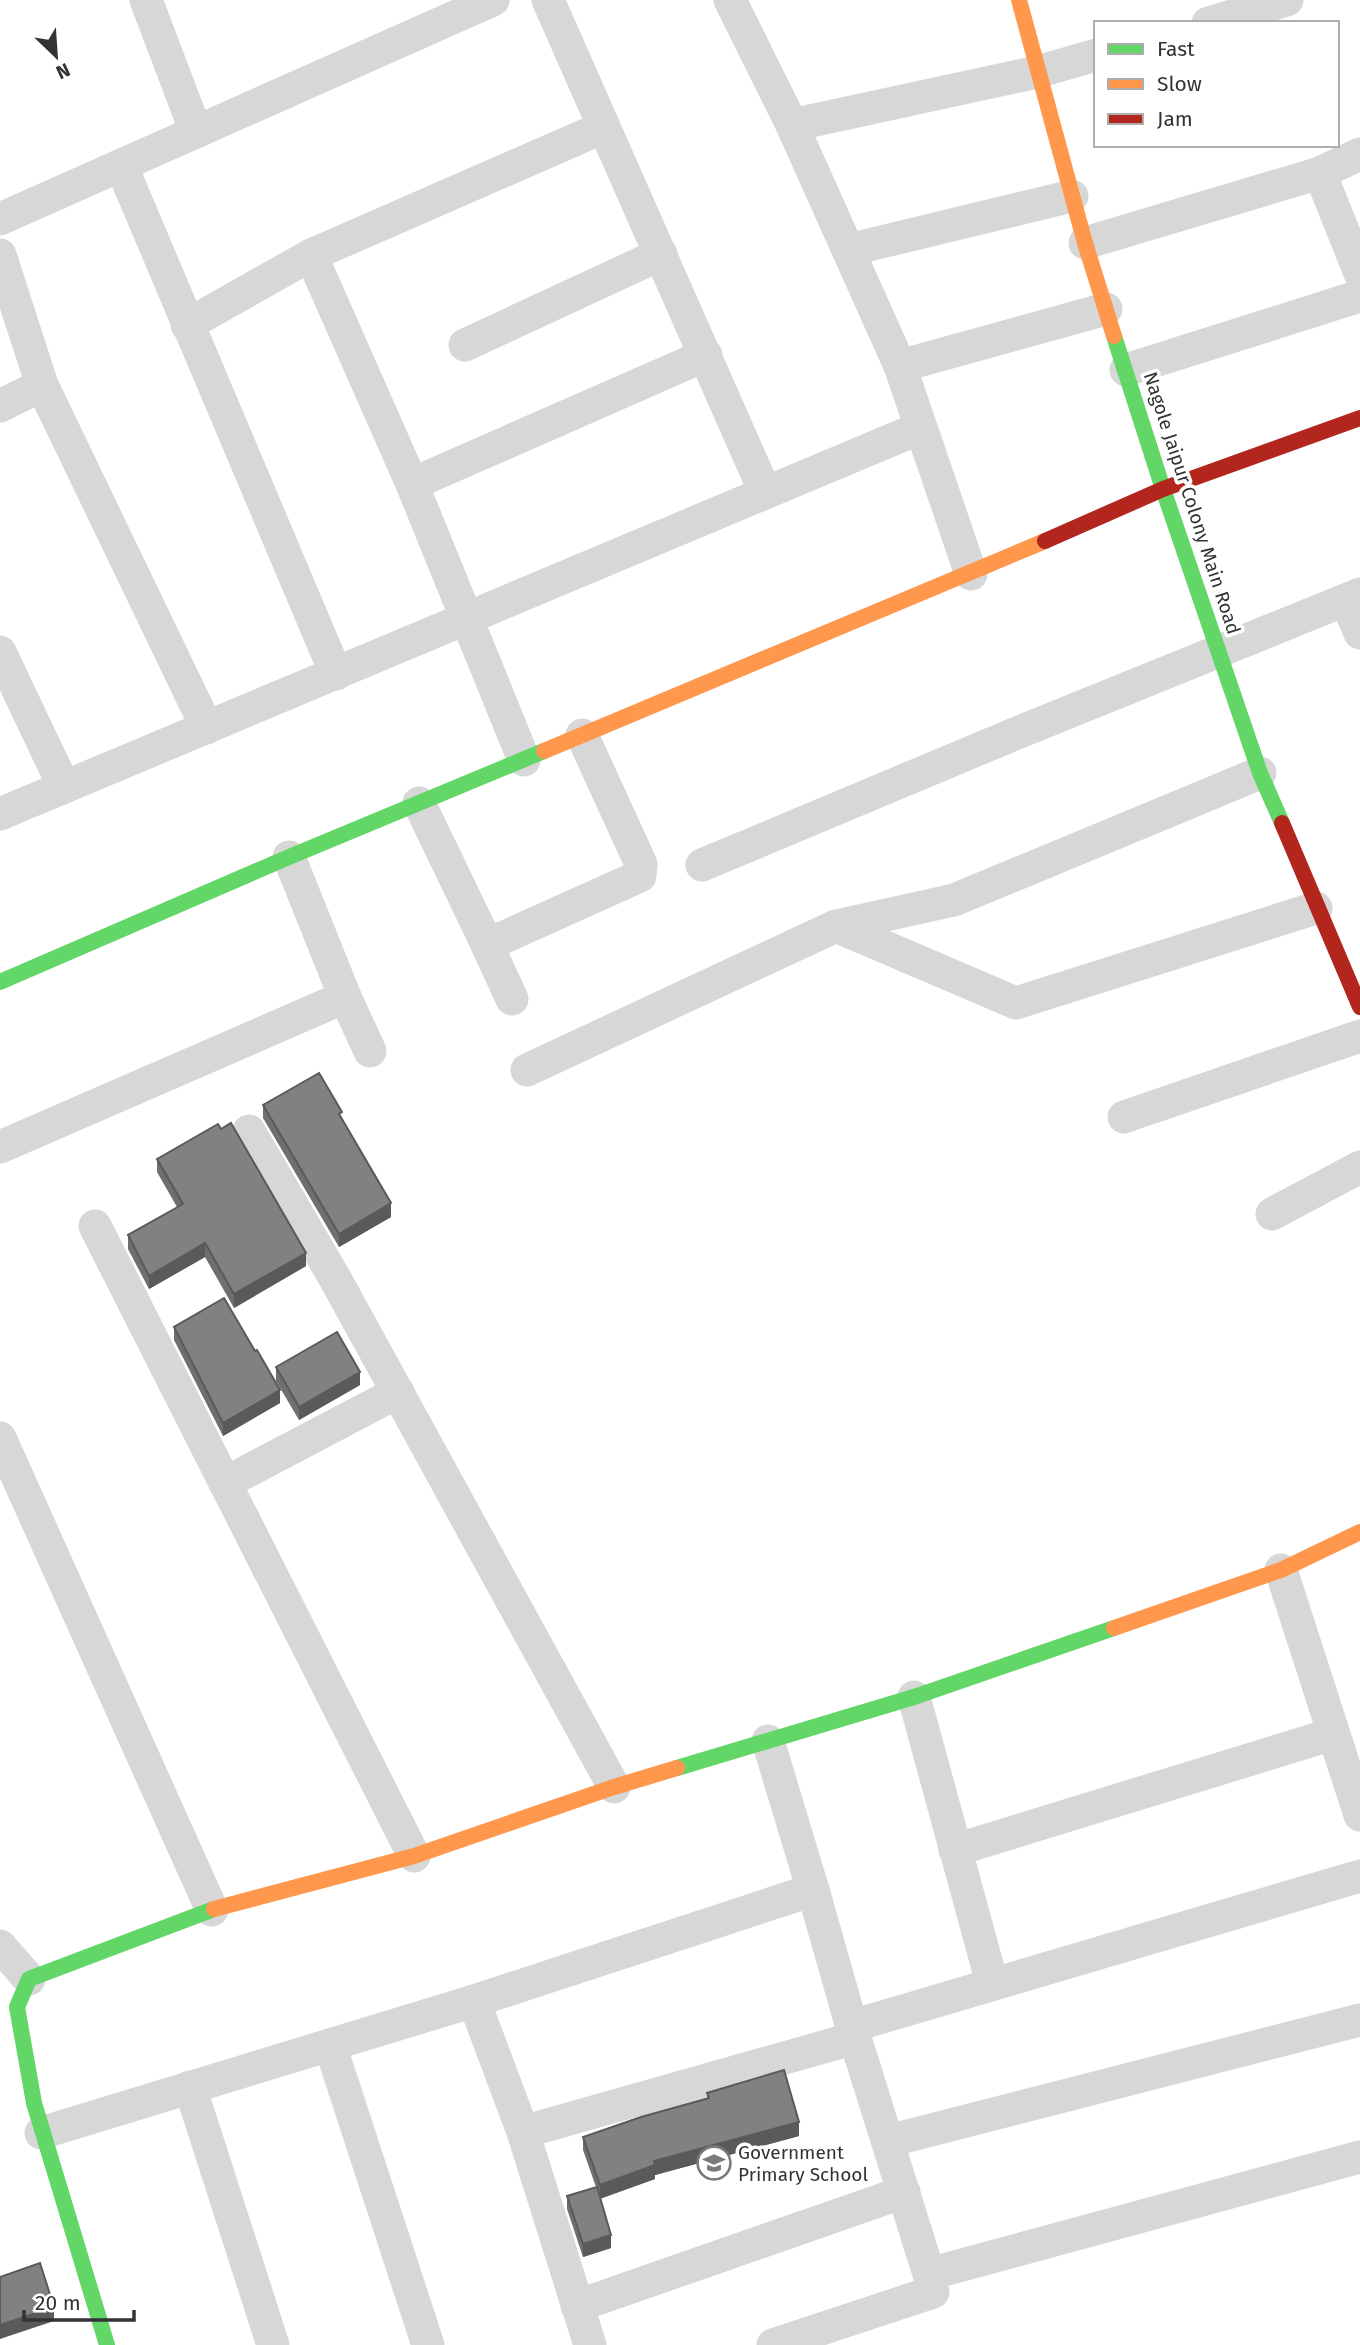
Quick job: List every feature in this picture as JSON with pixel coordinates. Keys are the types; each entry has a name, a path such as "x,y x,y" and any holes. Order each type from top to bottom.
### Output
{"street":[{"path":"146,0 196,132"},
{"path":"0,219 493,0"},
{"path":"548,0 765,492"},
{"path":"730,0 792,125 900,366 971,574"},
{"name":"Nagole Jaipur Colony Main Road","path":"1019,0 1105,309 1259,773 1360,1007"},
{"path":"1215,21 1287,0"},
{"path":"792,125 1037,72 1094,56"},
{"path":"187,324 311,256 604,127"},
{"path":"1085,243 1320,173 1360,154"},
{"path":"121,165 336,674"},
{"path":"1320,173 1360,273"},
{"path":"848,250 1072,197"},
{"path":"465,345 662,254"},
{"path":"0,255 42,385 207,728"},
{"path":"311,256 412,484 524,760"},
{"path":"1126,370 1360,296"},
{"path":"900,366 1105,309"},
{"path":"412,484 706,355"},
{"path":"0,406 42,385"},
{"path":"0,982 289,857 971,574 1163,489 1360,418"},
{"path":"0,814 920,428"},
{"path":"702,865 1017,733 1353,597 1360,633"},
{"path":"0,654 64,787"},
{"path":"484,938 500,939 640,876 642,864 582,735"},
{"path":"527,1070 836,926 954,900 1259,773"},
{"path":"419,803 512,999"},
{"path":"289,857 370,1051"},
{"path":"836,926 1016,1003 1316,908"},
{"path":"0,1147 345,996"},
{"path":"1124,1117 1360,1036"},
{"path":"249,1131 337,1282 614,1787"},
{"path":"1272,1214 1360,1167"},
{"path":"95,1226 414,1856"},
{"path":"225,1483 398,1392"},
{"path":"0,1438 212,1910"},
{"path":"107,2345 34,2103 17,2007 29,1979 212,1910 414,1856 614,1787 914,1697 1281,1570 1360,1532"},
{"path":"1281,1570 1360,1815"},
{"path":"914,1697 992,1983"},
{"path":"955,1850 1333,1734"},
{"path":"768,1741 933,2292 773,2345"},
{"path":"523,2132 854,2032 992,1983 1360,1876"},
{"path":"41,2133 474,2001 813,1890"},
{"path":"0,1945 29,1979"},
{"path":"474,2001 523,2132 590,2345"},
{"path":"888,2141 1360,2020"},
{"path":"330,2045 428,2345"},
{"path":"190,2087 273,2345"},
{"path":"929,2274 1360,2157"},
{"path":"578,2306 904,2192"}],"building":[{"path":"319,1073 342,1112 339,1114 391,1203 339,1234 263,1105"},
{"path":"231,1123 306,1253 234,1294 205,1243 149,1276 128,1235 183,1204 157,1159 218,1124 221,1129"},
{"path":"224,1298 280,1390 223,1423 174,1327"},
{"path":"337,1332 360,1372 299,1407 276,1367"},
{"path":"784,2070 799,2122 654,2161 655,2165 600,2185 583,2137 709,2098 707,2093"},
{"path":"597,2187 611,2235 583,2244 567,2196"},
{"path":"40,2263 54,2307 0,2325 0,2277"}],"traffic: fast":[{"path":"1114,336 1260,773 1282,823"},
{"path":"0,982 544,751"},
{"path":"677,1768 914,1697 1114,1628"},
{"path":"107,2345 34,2103 17,2007 29,1979 214,1909"}],"traffic: slow":[{"path":"1019,0 1085,243 1114,336"},
{"path":"544,751 1045,541"},
{"path":"1114,1628 1281,1570 1360,1532"},
{"path":"214,1909 414,1856 677,1768"}],"traffic: jam":[{"path":"1045,541 1163,489 1360,418"},
{"path":"1282,823 1360,1007"}],"place":[{"name":"Government Primary School","path":"714,2163"}]}
